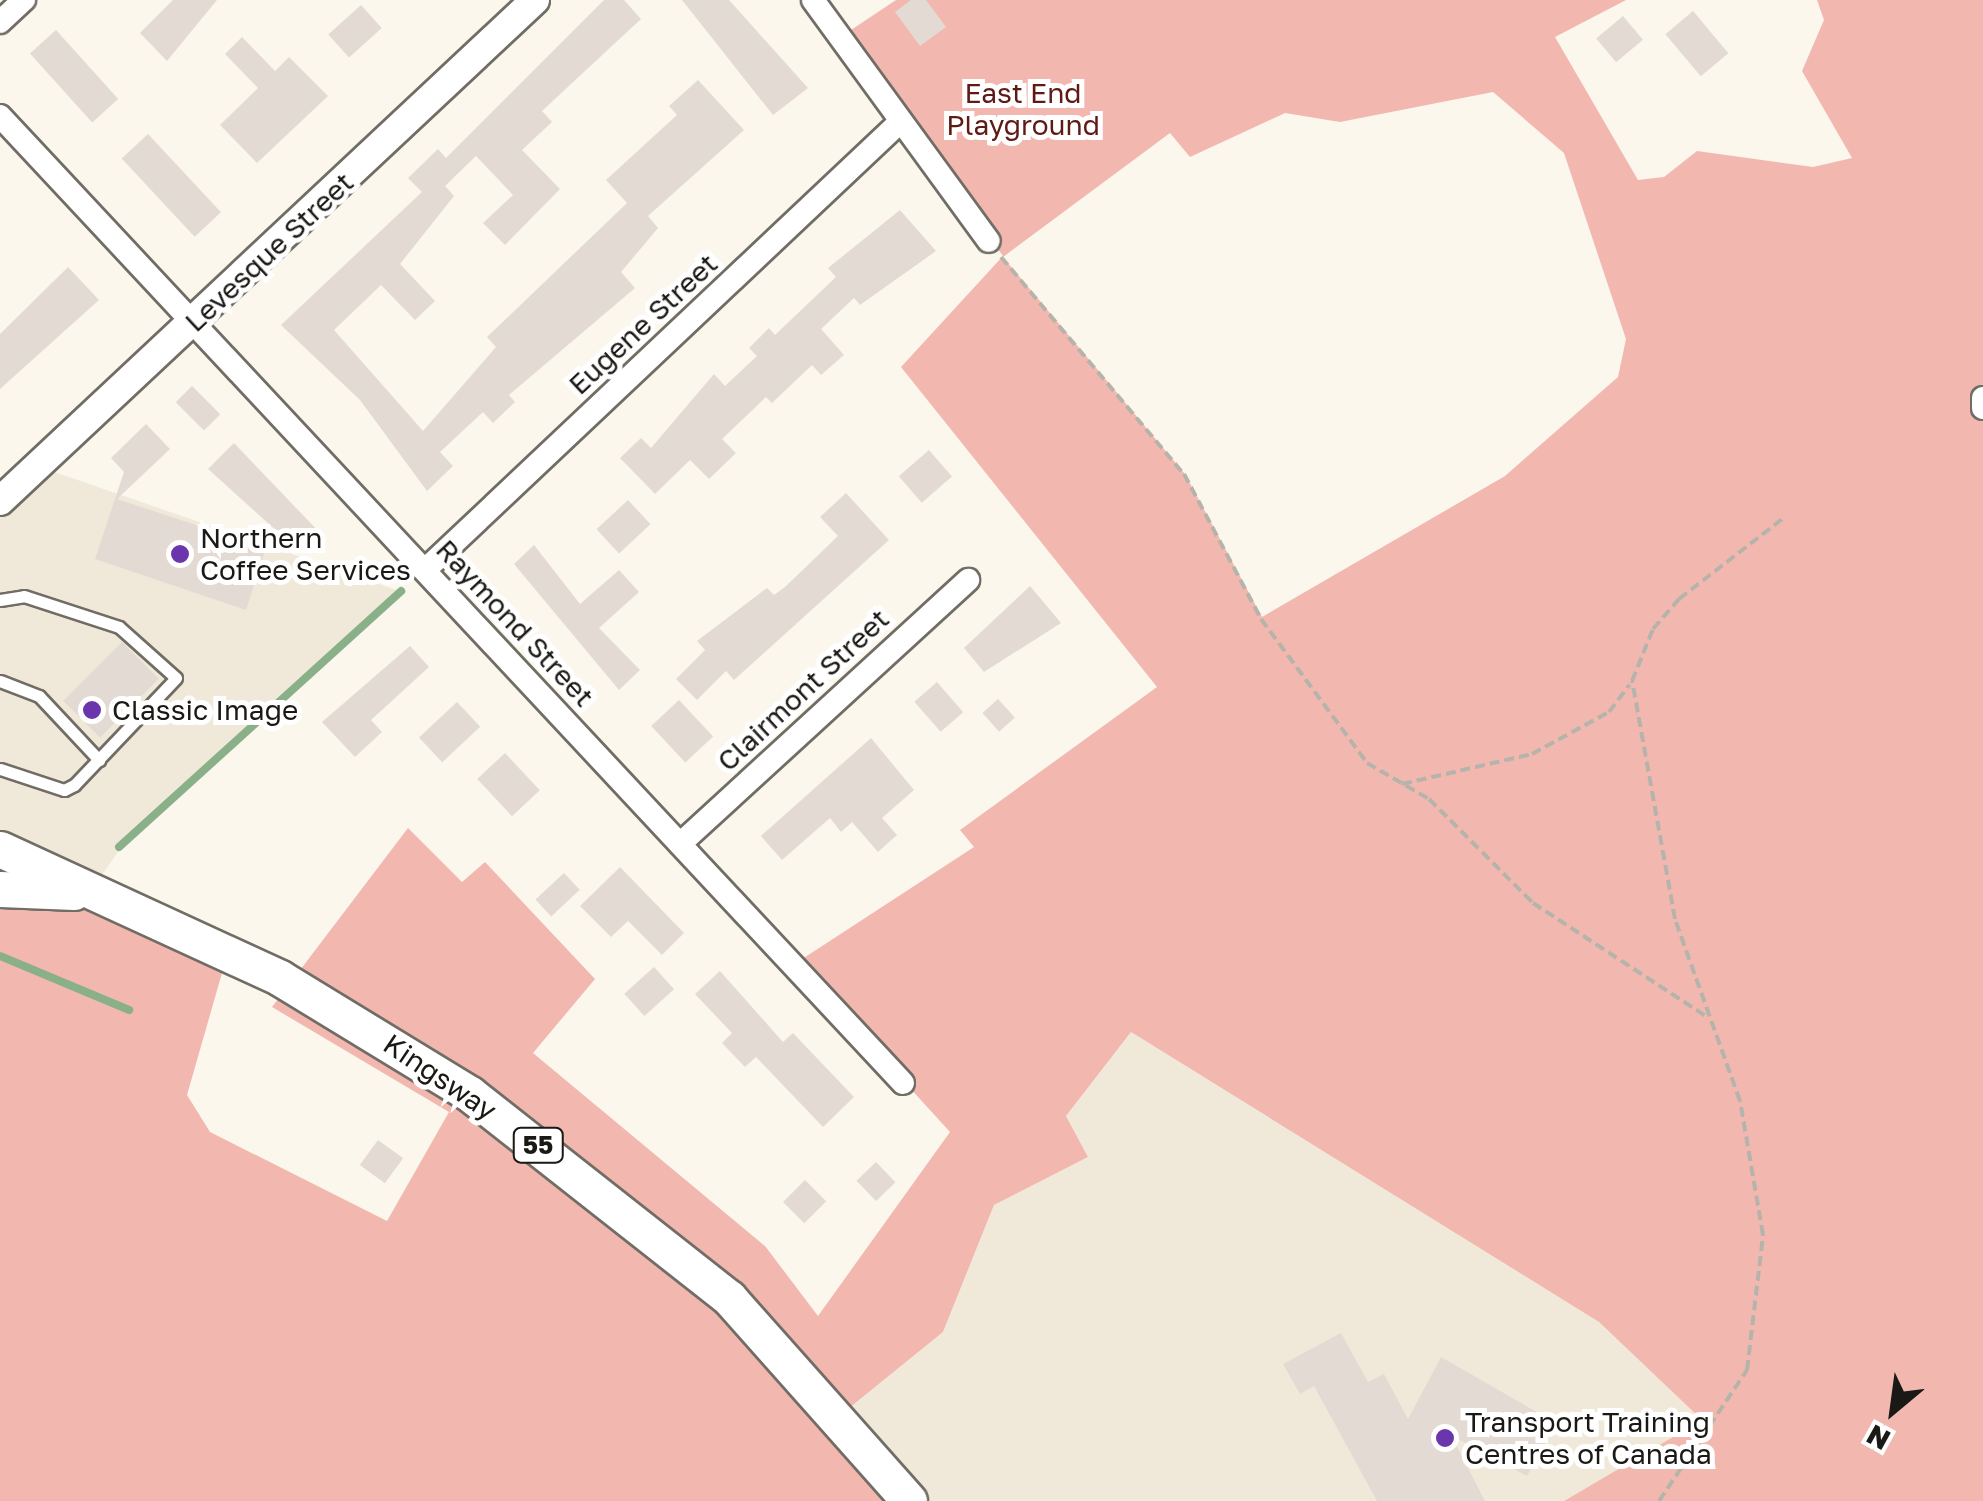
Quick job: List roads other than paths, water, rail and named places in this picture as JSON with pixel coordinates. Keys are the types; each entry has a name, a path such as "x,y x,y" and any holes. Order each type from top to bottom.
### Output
{"main road":[{"name":"Kingsway","path":"0,850 181,928 344,1014 598,1188 729,1298 910,1501"},
{"name":"Kingsway","path":"0,889 90,892"}],"street":[{"path":"0,22 24,0"},
{"name":"Levesque Street","path":"0,502 534,0"},
{"path":"813,0 989,241"},
{"name":"Raymond Street","path":"0,116 904,1084"},
{"name":"Eugene Street","path":"425,570 901,121"},
{"path":"1983,398 1983,408"},
{"name":"Clairmont Street","path":"680,844 968,580"}],"lane":[{"path":"0,600 24,596 119,627 170,667 172,687 64,790 0,769"},
{"path":"0,681 39,696 99,760"}],"waterway":[{"path":"119,847 401,591"},
{"path":"0,956 129,1010"}],"place":[{"name":"Northern Coffee Services","path":"180,554"},
{"name":"Classic Image","path":"92,710"},
{"name":"Transport Training Centres of Canada","path":"1445,1438"}],"park label":[{"name":"East End Playground","path":"1023,109"}]}
